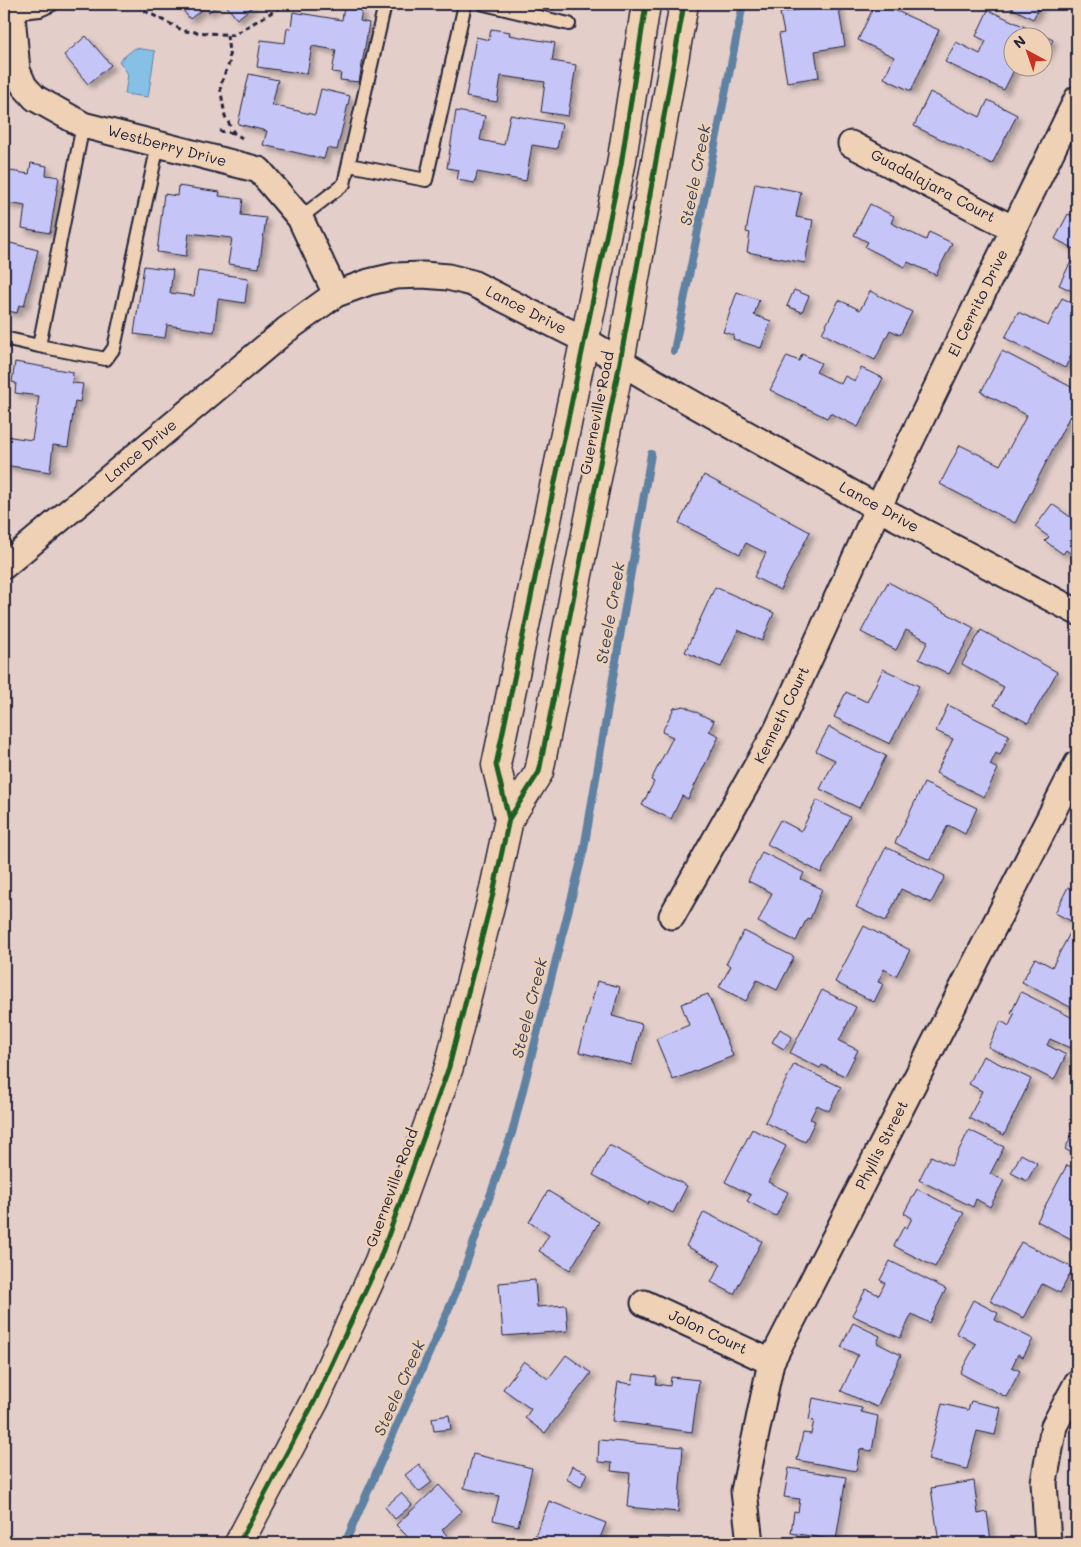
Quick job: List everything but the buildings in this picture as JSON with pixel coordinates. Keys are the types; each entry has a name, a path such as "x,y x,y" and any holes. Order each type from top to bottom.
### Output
{"main road":[{"name":"Guerneville Road","path":"509,819 496,765 620,165 646,4"},
{"name":"Guerneville Road","path":"239,1543 315,1400 378,1261 412,1174 448,1066 492,898 509,819 540,772 620,362 684,4"}],"street":[{"name":"Westberry Drive","path":"11,8 9,49 24,86 35,98 83,125 259,170 300,218 336,294"},
{"name":"El Cerrito Drive","path":"878,508 1077,98"},
{"name":"Guadalajara Court","path":"851,144 1014,229"},
{"name":"Lance Drive","path":"4,566 286,330 336,294 369,282 395,276 448,277 472,283 583,339 620,362 878,508 1077,612"},
{"name":"Kenneth Court","path":"672,916 777,730 878,508"},
{"name":"Phyllis Street","path":"750,1543 744,1491 771,1362 1077,764"},
{"name":"Jolon Court","path":"644,1303 771,1362"},
{"path":"1048,1543 1044,1482 1054,1426 1077,1383"}],"lane":[{"path":"11,8 40,10 53,4"},
{"path":"300,218 344,184 385,4"},
{"path":"349,165 426,180 466,4"},
{"path":"484,4 569,24"},
{"path":"39,346 83,125"},
{"path":"4,338 106,359 114,348 158,145"}],"path":[{"path":"138,4 145,11 184,30 233,36 286,4"},
{"path":"214,130 234,133"}],"water":[{"path":"135,48 155,51 148,97 125,94 128,74 119,61"}],"waterway":[{"name":"Steele Creek","path":"674,351 743,4"},
{"name":"Steele Creek","path":"345,1543 457,1290 512,1133 584,849 651,454"}],"cycle path":[{"path":"509,819 496,765 621,165 646,4"},
{"path":"239,1543 315,1400 379,1261 449,1067 492,898 509,819 539,772 620,362 684,4"}]}
